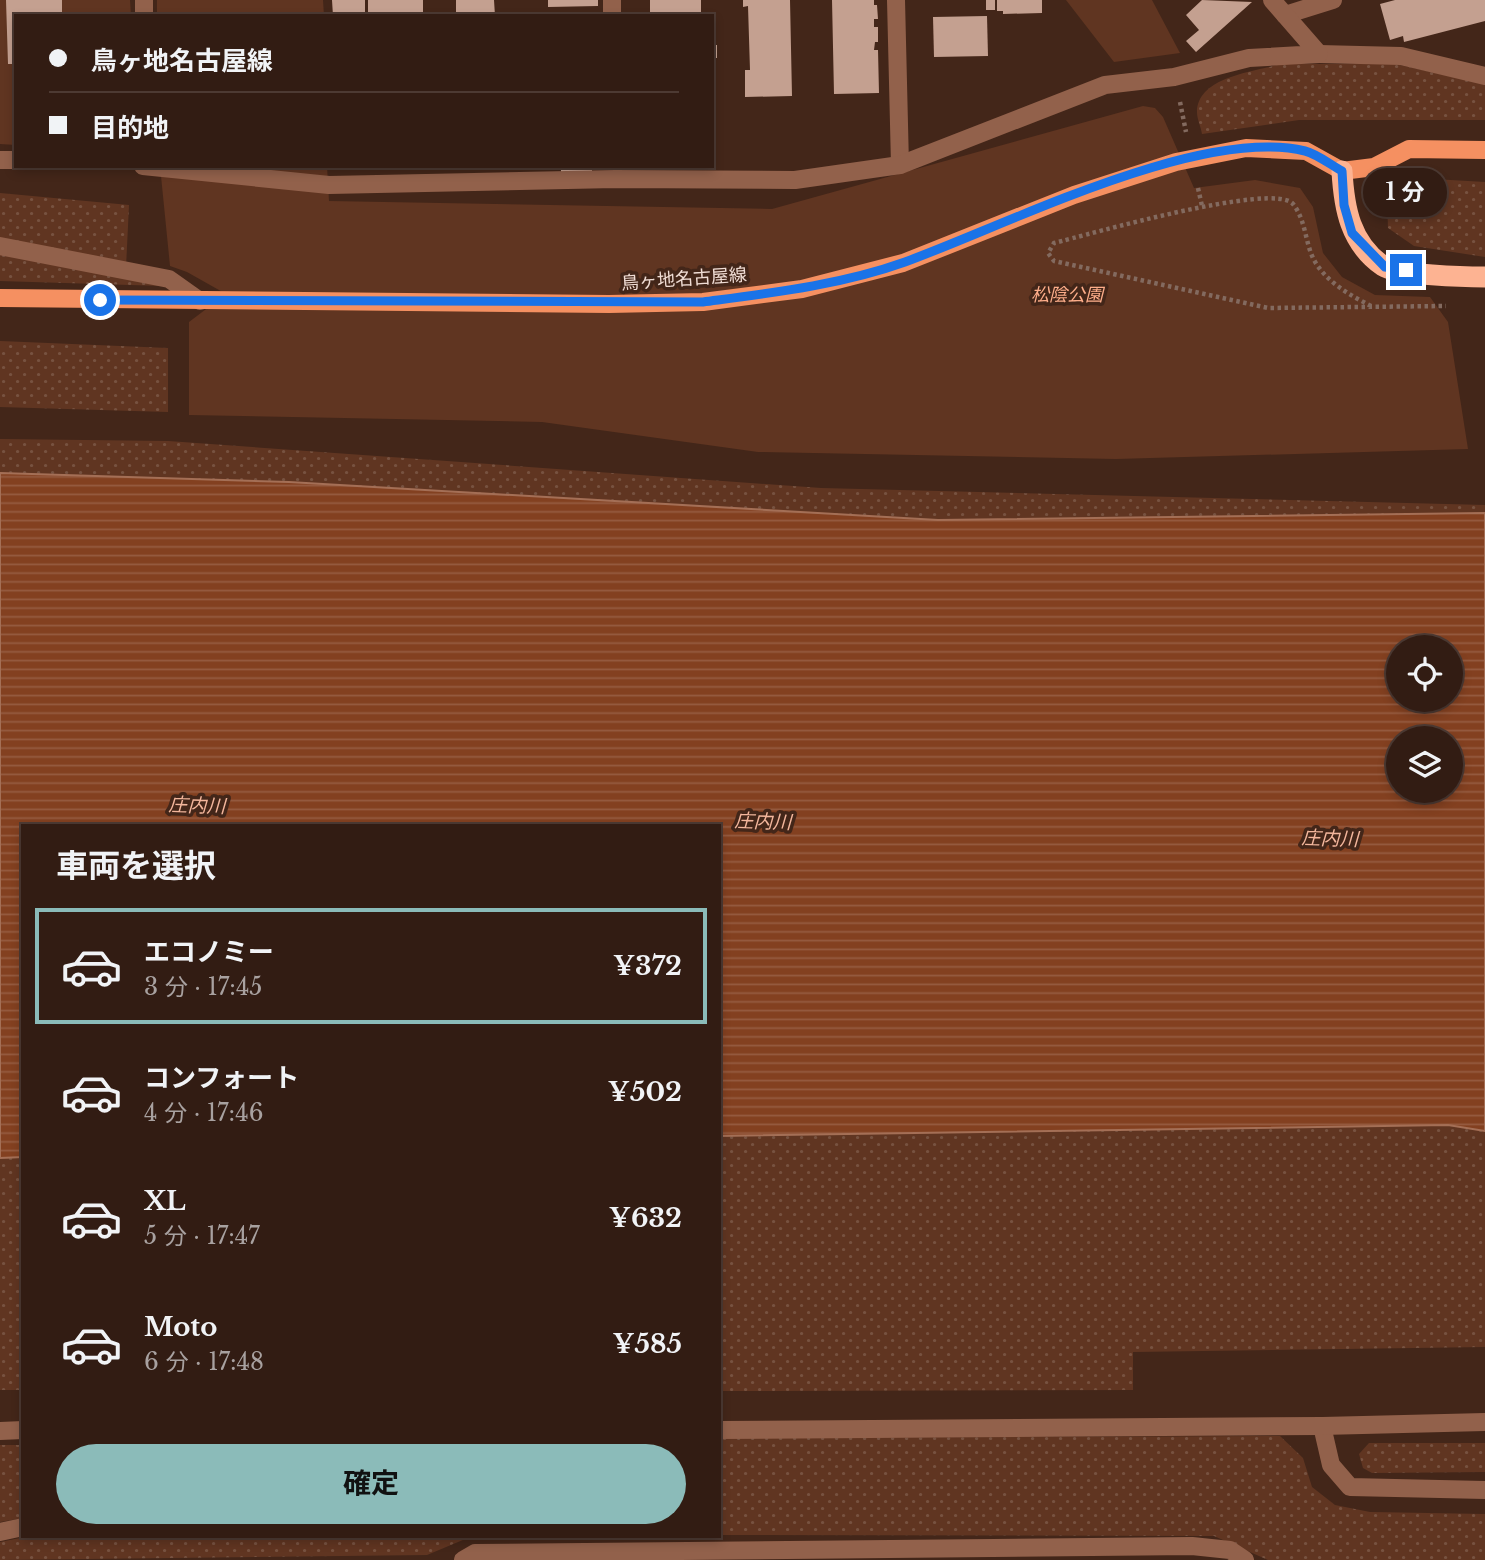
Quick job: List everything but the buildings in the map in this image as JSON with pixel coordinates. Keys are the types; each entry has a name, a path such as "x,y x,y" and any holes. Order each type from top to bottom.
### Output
{"highway":[{"path":"1342,171 1344,205 1352,233 1385,267 1450,277 1485,277"}],"main road":[{"name":"鳥ヶ地名古屋線","path":"0,298 703,302 802,289 903,263 1074,195 1176,162 1246,148 1306,152 1342,171"},
{"path":"1342,171 1374,167 1409,149 1485,150"}],"street":[{"path":"896,0 900,165"},
{"path":"1272,0 1319,54"},
{"path":"1285,16 1333,0"},
{"path":"165,168 329,185 615,173 795,180 900,165 1105,85 1174,77 1249,58 1319,54 1401,56 1485,76"},
{"path":"0,246 169,279 200,301"},
{"path":"721,1430 1322,1426 1485,1422"},
{"path":"1322,1426 1331,1465 1350,1487 1485,1490"},
{"path":"0,1431 21,1430"},
{"path":"0,1532 21,1527"},
{"path":"463,1560 475,1553 970,1554 1192,1546 1230,1550 1245,1560"}],"path":[{"path":"1198,188 1202,206"},
{"path":"1371,306 1342,291 1314,260 1293,203 1266,198 1202,206 1054,243 1048,253 1054,261 1268,308 1460,306"}],"green space":[{"path":"0,0 130,0 131,14 14,14 14,145 0,144"},
{"path":"157,0 323,0 324,14 157,14"},
{"path":"1066,0 1152,0 1180,53 1114,62"},
{"path":"1280,64 1395,64 1485,84 1485,120 1299,120 1202,134 1197,112 1200,100 1207,90 1243,73"},
{"name":"松陰公園","path":"1143,106 1155,108 1163,117 1194,188 1255,180 1300,188 1313,207 1323,253 1342,277 1375,295 1430,297 1448,322 1468,449 1116,459 758,452 542,422 189,415 189,322 226,294 187,272 170,266 160,168 327,168 329,201 772,209"},
{"path":"1433,179 1485,182 1485,257 1414,246 1388,228 1387,200 1404,182"},
{"path":"0,193 129,205 126,267 0,238"},
{"path":"0,254 163,286 0,281"},
{"path":"0,341 168,348 168,412 0,407"},
{"path":"0,439 168,441 821,488 1485,505 1485,513 938,520 289,482 0,473"},
{"path":"1448,1125 1485,1131 1485,1347 1133,1352 1133,1390 721,1391 721,1136"},
{"path":"21,1157 21,1390 0,1390 0,1158"},
{"path":"1280,1436 1303,1458 1312,1487 1335,1505 1370,1512 1485,1514 1485,1560 1268,1560 1214,1536 721,1535 721,1438"},
{"path":"1369,1443 1485,1443 1485,1472 1372,1473 1363,1468 1359,1454"},
{"path":"0,1445 21,1445 21,1518 0,1522"},
{"path":"21,1538 468,1538 427,1555 0,1560 0,1542"}],"water":[{"name":"庄内川","path":"0,473 289,482 938,520 1485,513 1485,1131 1448,1125 721,1136 721,824 21,824 21,1157 0,1158"}],"route":[{"path":"100,300 609,304 703,302 802,289 903,263 1074,195 1176,162 1246,148 1306,152 1342,171 1344,205 1352,233 1385,267 1406,270"}]}
